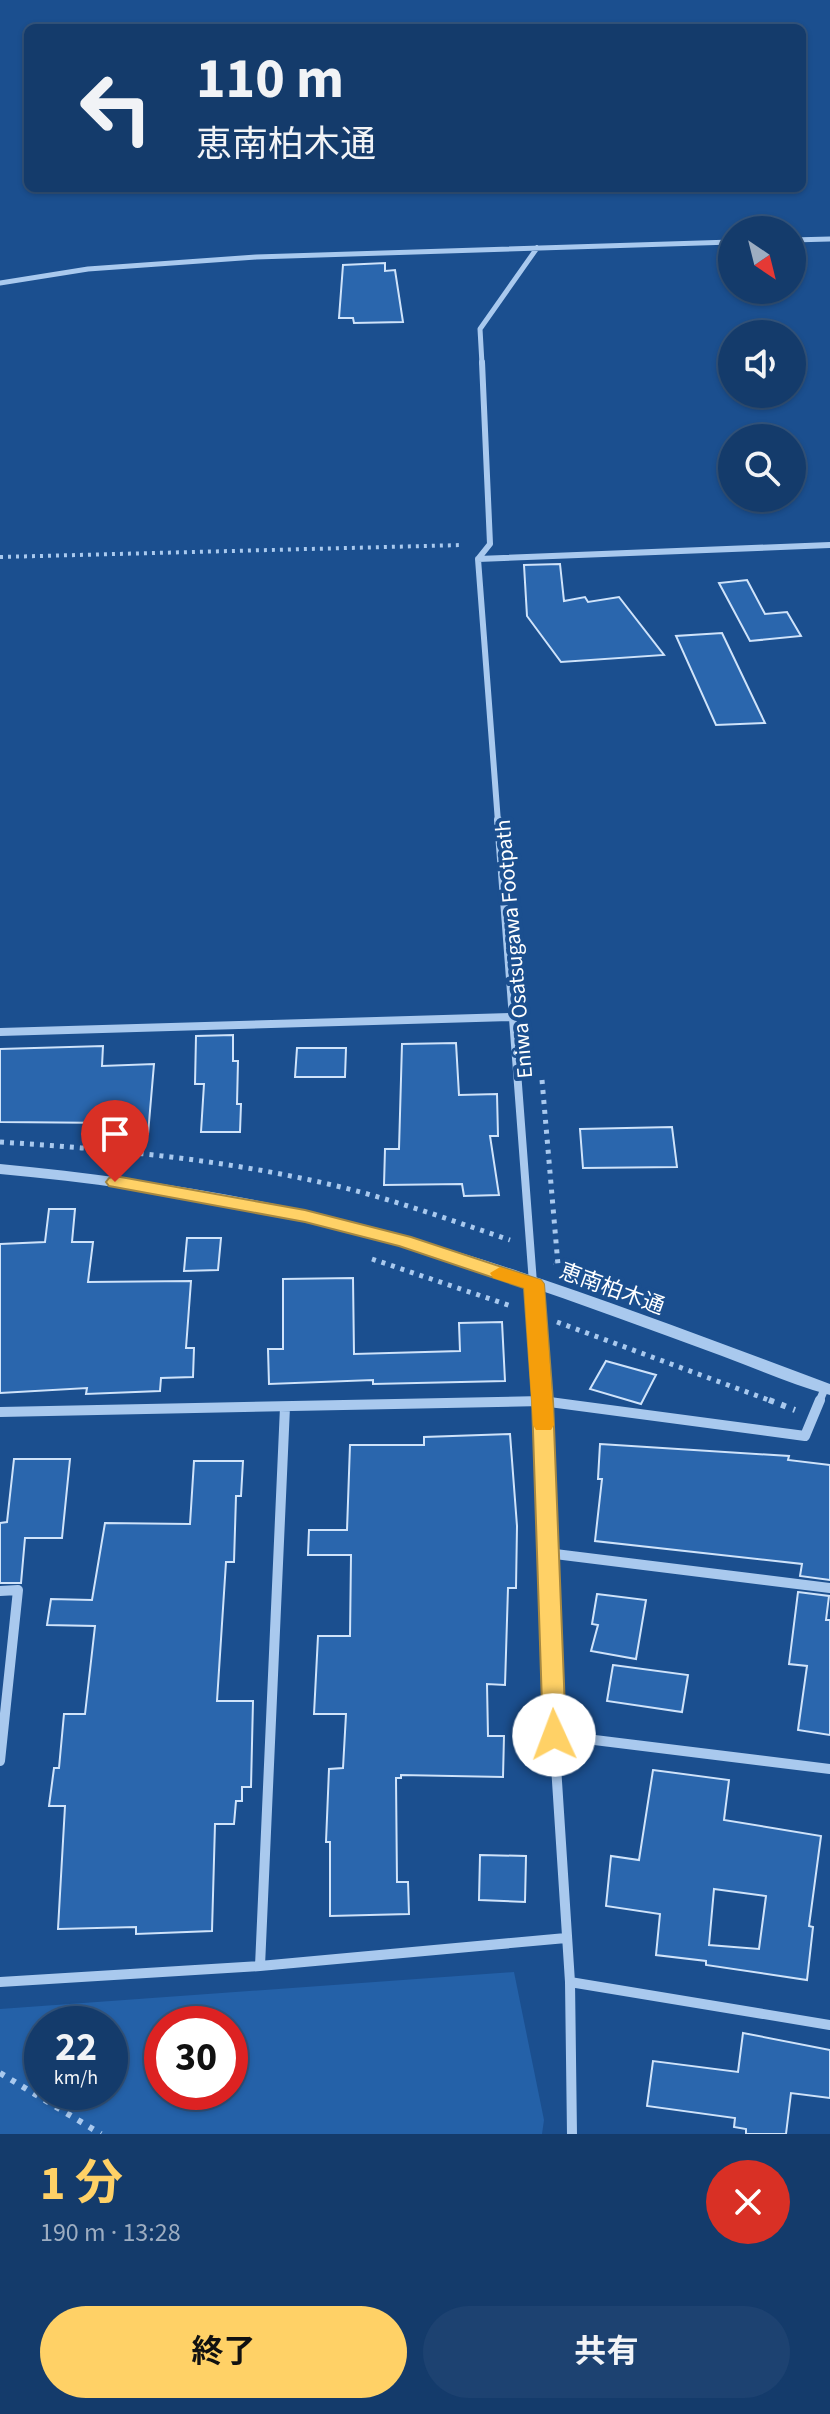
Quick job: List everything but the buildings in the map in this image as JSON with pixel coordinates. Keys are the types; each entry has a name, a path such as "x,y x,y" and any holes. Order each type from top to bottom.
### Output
{"street":[{"path":"806,240 830,239"},
{"path":"0,283 88,269 256,257 718,242"},
{"path":"537,248 480,329 490,544 478,559 542,1401 554,1735 570,1982 572,2134"},
{"path":"478,559 830,545"},
{"path":"0,1032 514,1017"},
{"name":"恵南柏木通","path":"0,1169 171,1190 305,1216 405,1241 828,1389"},
{"path":"0,1412 542,1401 805,1436 828,1389"},
{"path":"260,1966 285,1407"},
{"path":"547,1553 830,1588"},
{"path":"0,1591 18,1590 0,1761"},
{"path":"554,1735 830,1769"},
{"path":"0,1982 260,1966 566,1938"},
{"path":"570,1982 830,2025"}],"path":[{"path":"0,557 490,544"},
{"name":"Eniwa Osatsugawa Footpath","path":"0,1142 88,1148 258,1170 315,1181 409,1206 531,1247 558,1265 542,1079"},
{"path":"369,1258 535,1314 813,1417"},
{"path":"0,2073 101,2134"}],"shaded area":[{"path":"514,1972 544,2120 542,2134 0,2134 0,2009 24,2007 24,2110 128,2110 128,2006 42,2006"}],"slow traffic":[{"path":"500,1273 534,1284 543,1425"}],"route":[{"path":"115,1182 305,1216 405,1241 534,1284 542,1401 554,1735"}]}
